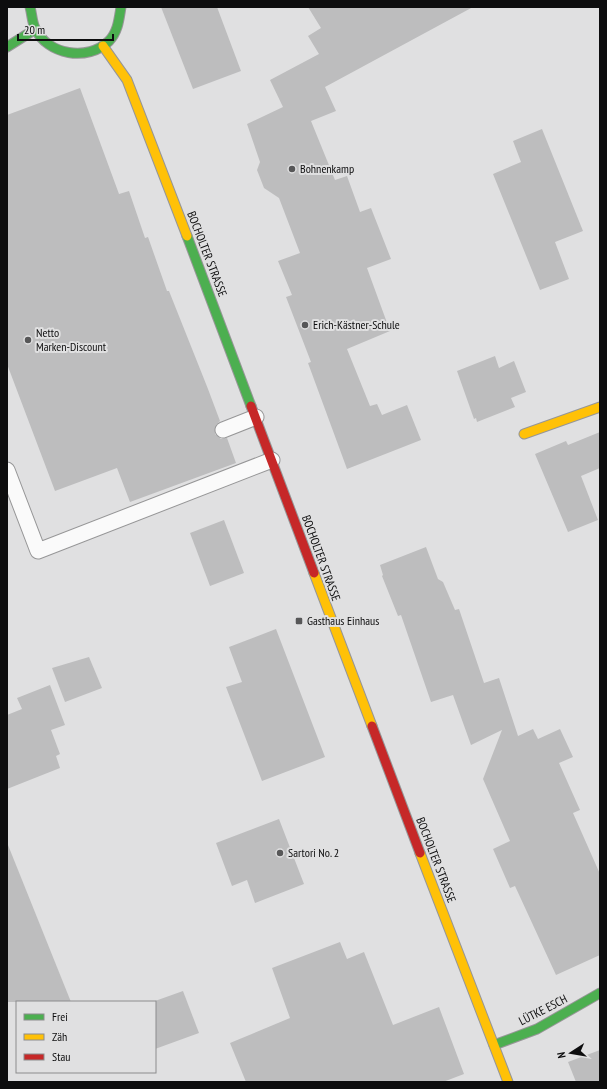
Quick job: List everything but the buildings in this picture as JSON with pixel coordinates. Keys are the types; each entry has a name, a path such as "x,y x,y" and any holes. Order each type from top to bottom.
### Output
{"street":[{"path":"30,7 30,18 34,30 45,43 58,51 74,55 89,53 103,46 113,36 118,25 121,7"},
{"path":"7,47 34,30"},
{"name":"BOCHOLTER STRASSE","path":"103,46 127,80 256,417 328,612 508,1082"},
{"path":"524,434 600,407"},
{"name":"LÜTKE ESCH","path":"494,1045 537,1029 600,992"}],"lane":[{"path":"223,430 256,417"},
{"path":"7,470 38,551 272,460"}],"traffic: fast":[{"path":"30,7 34,26 41,37 58,50 80,53 90,52 100,48 109,41 119,21 121,7"},
{"path":"7,47 34,30"},
{"path":"187,236 251,406"},
{"path":"494,1045 537,1029 600,993"}],"traffic: slow":[{"path":"103,46 127,80 187,236"},
{"path":"524,434 600,407"},
{"path":"314,573 372,726"},
{"path":"420,853 508,1082"}],"traffic: jam":[{"path":"251,406 314,573"},
{"path":"372,726 420,853"}],"place":[{"name":"Bohnenkamp","path":"292,169"},
{"name":"Erich-Kästner-Schule","path":"305,325"},
{"name":"Netto Marken-Discount","path":"28,340"},
{"name":"Gasthaus Einhaus","path":"299,621"},
{"name":"Sartori No. 2","path":"280,853"}]}
